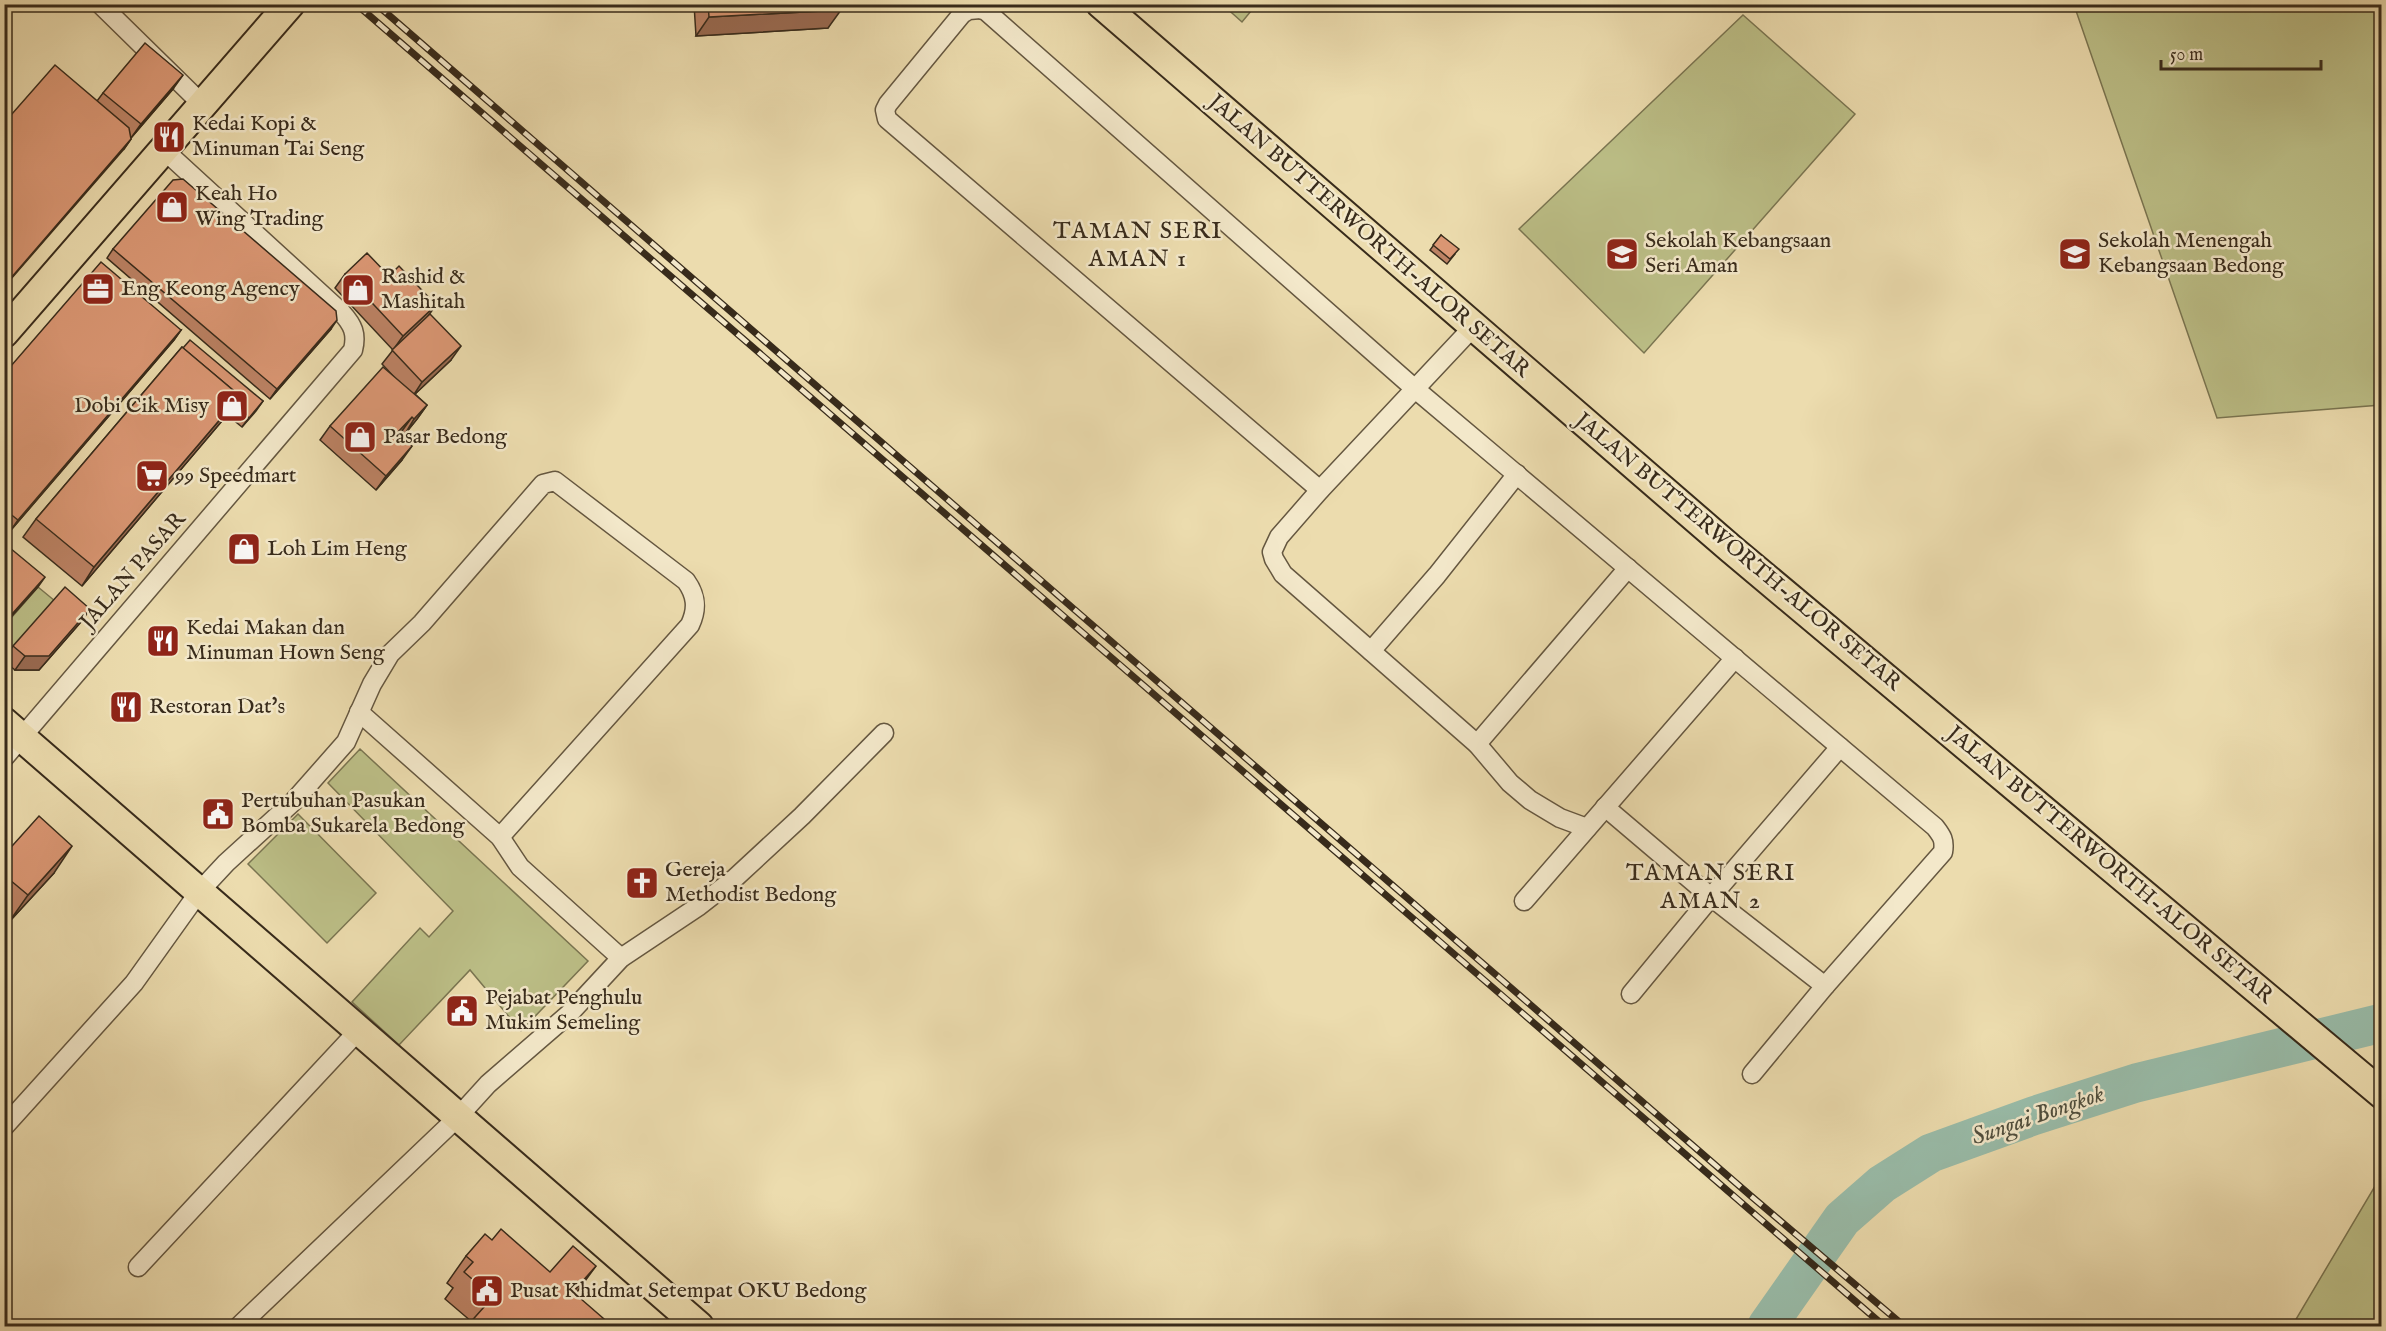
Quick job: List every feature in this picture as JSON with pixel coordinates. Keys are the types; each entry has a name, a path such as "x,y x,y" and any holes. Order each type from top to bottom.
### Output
{"main road":[{"path":"4,333 290,4"},
{"name":"JALAN BUTTERWORTH-ALOR SETAR","path":"1101,4 1730,548 2382,1094"},
{"path":"10,739 200,892 699,1326"}],"street":[{"path":"100,4 203,105"},
{"path":"1320,490 887,118 885,110 888,104 962,14 982,7 1414,388 1935,827 1942,837 1943,852 1825,986 1752,1074"},
{"name":"JALAN PASAR","path":"10,739 348,359 356,340 354,329 342,313 164,150"},
{"path":"1474,326 1320,490 1279,537 1272,552 1283,574 1477,744 1510,783 1530,800 1560,818 1587,828"},
{"path":"1371,651 1437,575 1516,474"},
{"path":"4,1127 134,983 200,892 226,863 302,792 346,742 379,669 390,654 422,622 547,482 559,483 686,581 693,590 696,614 690,625 500,837"},
{"path":"1477,744 1628,568"},
{"path":"1524,901 1735,658"},
{"path":"359,712 500,837 520,867 621,958"},
{"path":"238,1326 458,1117 488,1084 570,1013 621,958 699,906 735,878 802,816 884,733"},
{"path":"1631,994 1840,747"},
{"path":"1605,807 1711,897 1825,986"},
{"path":"138,1267 358,1030"}],"green space":[{"path":"1223,5 1256,5 1242,22"},
{"path":"2074,5 2381,5 2381,405 2217,418"},
{"path":"1743,15 1855,114 1644,353 1519,229"},
{"path":"38,587 55,601 5,659 5,625"},
{"path":"360,749 588,961 521,1031 470,970 399,1045 352,1002 420,928 429,937 453,911 328,783"},
{"path":"298,814 376,893 327,943 248,864"},
{"path":"2381,1176 2381,1326 2292,1326"}],"building":[{"path":"708,4 841,4 841,10 709,17"},
{"path":"145,43 183,75 141,124 103,93"},
{"path":"55,65 129,128 131,139 4,286 4,123"},
{"path":"183,179 336,311 337,320 277,389 113,249 173,180"},
{"path":"1441,235 1459,249 1450,259 1433,245"},
{"path":"367,253 389,276 399,266 436,305 403,336 345,274"},
{"path":"101,262 181,330 18,520 4,509 4,374"},
{"path":"430,314 461,346 422,382 392,350"},
{"path":"190,340 263,401 249,418 234,405 240,396 183,348"},
{"path":"182,347 240,396 94,567 36,519"},
{"name":"Pasar Bedong","path":"383,367 427,405 397,433 412,446 386,476 330,426"},
{"path":"4,543 45,577 4,623"},
{"path":"65,587 90,609 49,656 25,656 13,646"},
{"path":"39,816 72,846 28,895 4,875 4,855"},
{"path":"501,1229 550,1272 573,1246 596,1266 573,1292 611,1325 467,1326 493,1297 464,1272 473,1262 466,1256 485,1234 492,1240"}],"waterway":[{"name":"Sungai Bongkok","path":"1767,1326 1842,1219 1882,1184 1931,1153 2033,1116 2136,1083 2382,1023"}],"railway":[{"path":"356,4 1884,1326"},
{"path":"376,4 1904,1326"}],"place":[{"name":"Kedai Kopi & Minuman Tai Seng","path":"169,137"},
{"name":"Keah Ho Wing Trading","path":"172,207"},
{"name":"Sekolah Kebangsaan Seri Aman","path":"1622,254"},
{"name":"Sekolah Menengah Kebangsaan Bedong","path":"2075,254"},
{"name":"Eng Keong Agency","path":"98,289"},
{"name":"Rashid & Mashitah","path":"358,290"},
{"name":"Dobi Cik Misy","path":"232,406"},
{"name":"Pasar Bedong","path":"360,437"},
{"name":"99 Speedmart","path":"152,476"},
{"name":"Loh Lim Heng","path":"244,549"},
{"name":"Kedai Makan dan Minuman Hown Seng","path":"163,641"},
{"name":"Restoran Dat's","path":"126,707"},
{"name":"Pertubuhan Pasukan Bomba Sukarela Bedong","path":"218,814"},
{"name":"Gereja Methodist Bedong","path":"642,883"},
{"name":"Pejabat Penghulu Mukim Semeling","path":"462,1011"},
{"name":"Pusat Khidmat Setempat OKU Bedong","path":"487,1291"}],"district":[{"name":"TAMAN SERI AMAN 1","path":"1138,245"},
{"name":"TAMAN SERI AMAN 2","path":"1711,887"}]}
